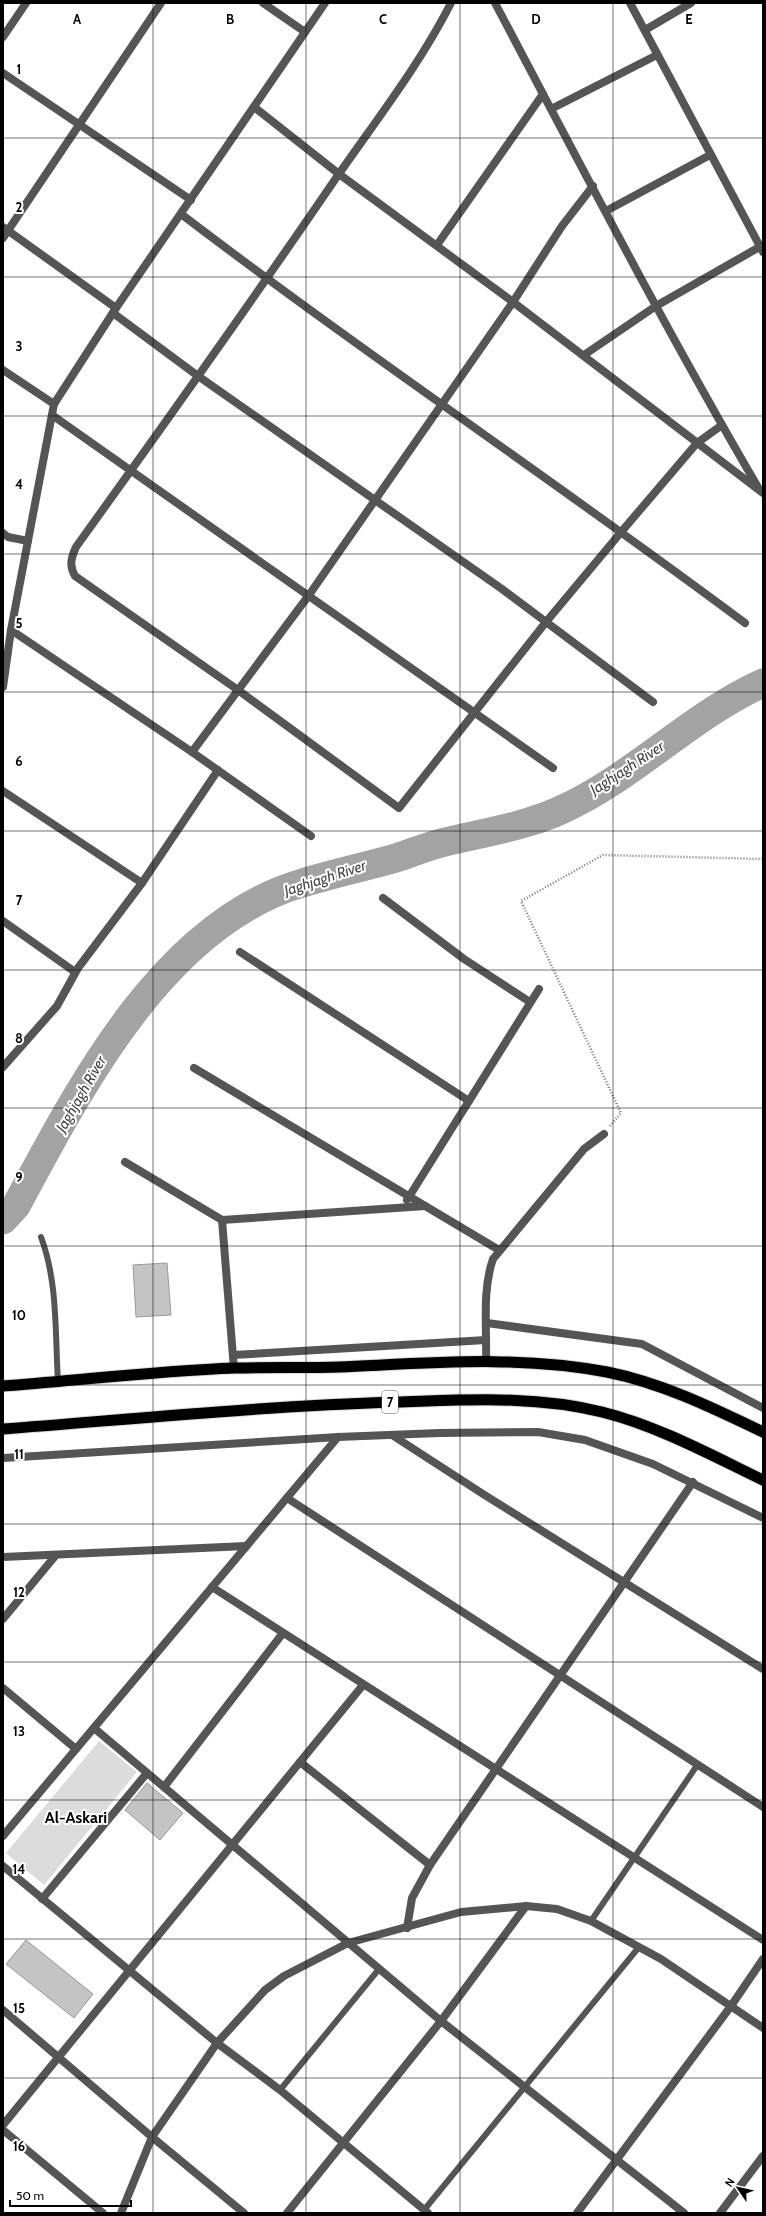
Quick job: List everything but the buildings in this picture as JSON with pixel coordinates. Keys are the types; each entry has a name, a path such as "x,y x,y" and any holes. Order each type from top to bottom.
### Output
{"highway":[{"path":"3,1386 234,1368 486,1361 547,1363 610,1373 683,1395 763,1432"},
{"name":"7","path":"3,1428 341,1404 486,1400 542,1401 601,1412 630,1420 675,1438 763,1480"}],"street":[{"path":"3,37 26,3"},
{"path":"3,238 6,229 79,125 161,3"},
{"path":"264,3 305,32"},
{"path":"3,687 6,643 11,630 54,404 60,392 114,310 325,3"},
{"path":"451,3 430,39 267,280 76,548 71,561 72,571 82,583 238,690 399,808 546,622 622,531 697,443 722,425"},
{"path":"494,3 656,306 722,425 762,492"},
{"path":"584,355 656,306 762,248 710,155 630,3"},
{"path":"644,30 691,3"},
{"path":"551,109 657,55"},
{"path":"3,73 191,200"},
{"path":"437,245 543,94"},
{"path":"254,107 339,174 584,355 762,492"},
{"path":"606,211 710,155"},
{"path":"192,752 309,595 513,302 562,226 593,186"},
{"path":"181,214 267,280 622,531 744,623"},
{"path":"6,229 114,310 198,376 546,622 653,702"},
{"path":"3,370 54,404"},
{"path":"52,415 553,768"},
{"path":"3,533 8,537 28,541"},
{"path":"11,630 192,752 311,836"},
{"path":"3,1067 56,1006 75,972 142,884 218,770"},
{"path":"3,791 142,884"},
{"path":"384,898 464,959 530,1002"},
{"path":"3,921 75,972"},
{"path":"240,952 469,1101"},
{"path":"402,1208 539,989"},
{"path":"194,1068 499,1250"},
{"path":"486,1361 490,1267 499,1250 584,1149 604,1134"},
{"path":"125,1162 222,1220 425,1206"},
{"path":"222,1220 234,1368"},
{"path":"487,1323 642,1344 763,1408"},
{"path":"233,1355 486,1340"},
{"path":"3,1458 338,1437 507,1432 563,1435 613,1449 653,1464 693,1482 763,1518"},
{"path":"392,1435 763,1669"},
{"path":"3,1836 338,1437"},
{"path":"407,1928 412,1898 430,1865 693,1482"},
{"path":"287,1498 763,1807"},
{"path":"3,1557 246,1546"},
{"path":"3,1619 56,1555"},
{"path":"212,1587 362,1685 496,1768 763,1940"},
{"path":"164,1788 283,1633"},
{"path":"3,2125 362,1685"},
{"path":"3,1688 76,1749"},
{"path":"94,1728 441,2021 684,2213"},
{"path":"300,1762 430,1865"},
{"path":"42,1899 147,1773"},
{"path":"3,1866 217,2043 280,2090 426,2211"},
{"path":"287,2213 441,2021 526,1906"},
{"path":"121,2213 152,2137 217,2043 265,1990 284,1976 348,1943 461,1912 526,1906 557,1909 591,1921 661,1959 763,2028"},
{"path":"577,2213 731,2006 763,1959"},
{"path":"3,2010 244,2213"},
{"path":"3,2130 103,2213"},
{"path":"720,2213 762,2160"}],"lane":[{"path":"41,1237 48,1255 52,1277 58,1382"},
{"path":"591,1921 698,1764"},
{"path":"426,2211 524,2087 638,1947"},
{"path":"280,2090 379,1969"}],"path":[{"path":"604,1134 621,1113 521,901 603,855 763,859"}],"shaded area":[{"path":"99,1741 137,1772 44,1885 6,1853"}],"waterway":[{"name":"Jaghjagh River","path":"3,1220 16,1206 68,1112 97,1064 130,1017 166,973 206,936 250,905 299,884 396,858 441,843 532,821 561,810 613,781 711,712 763,683"}],"district":[{"name":"Al-Askari","path":"76,1817"}]}
